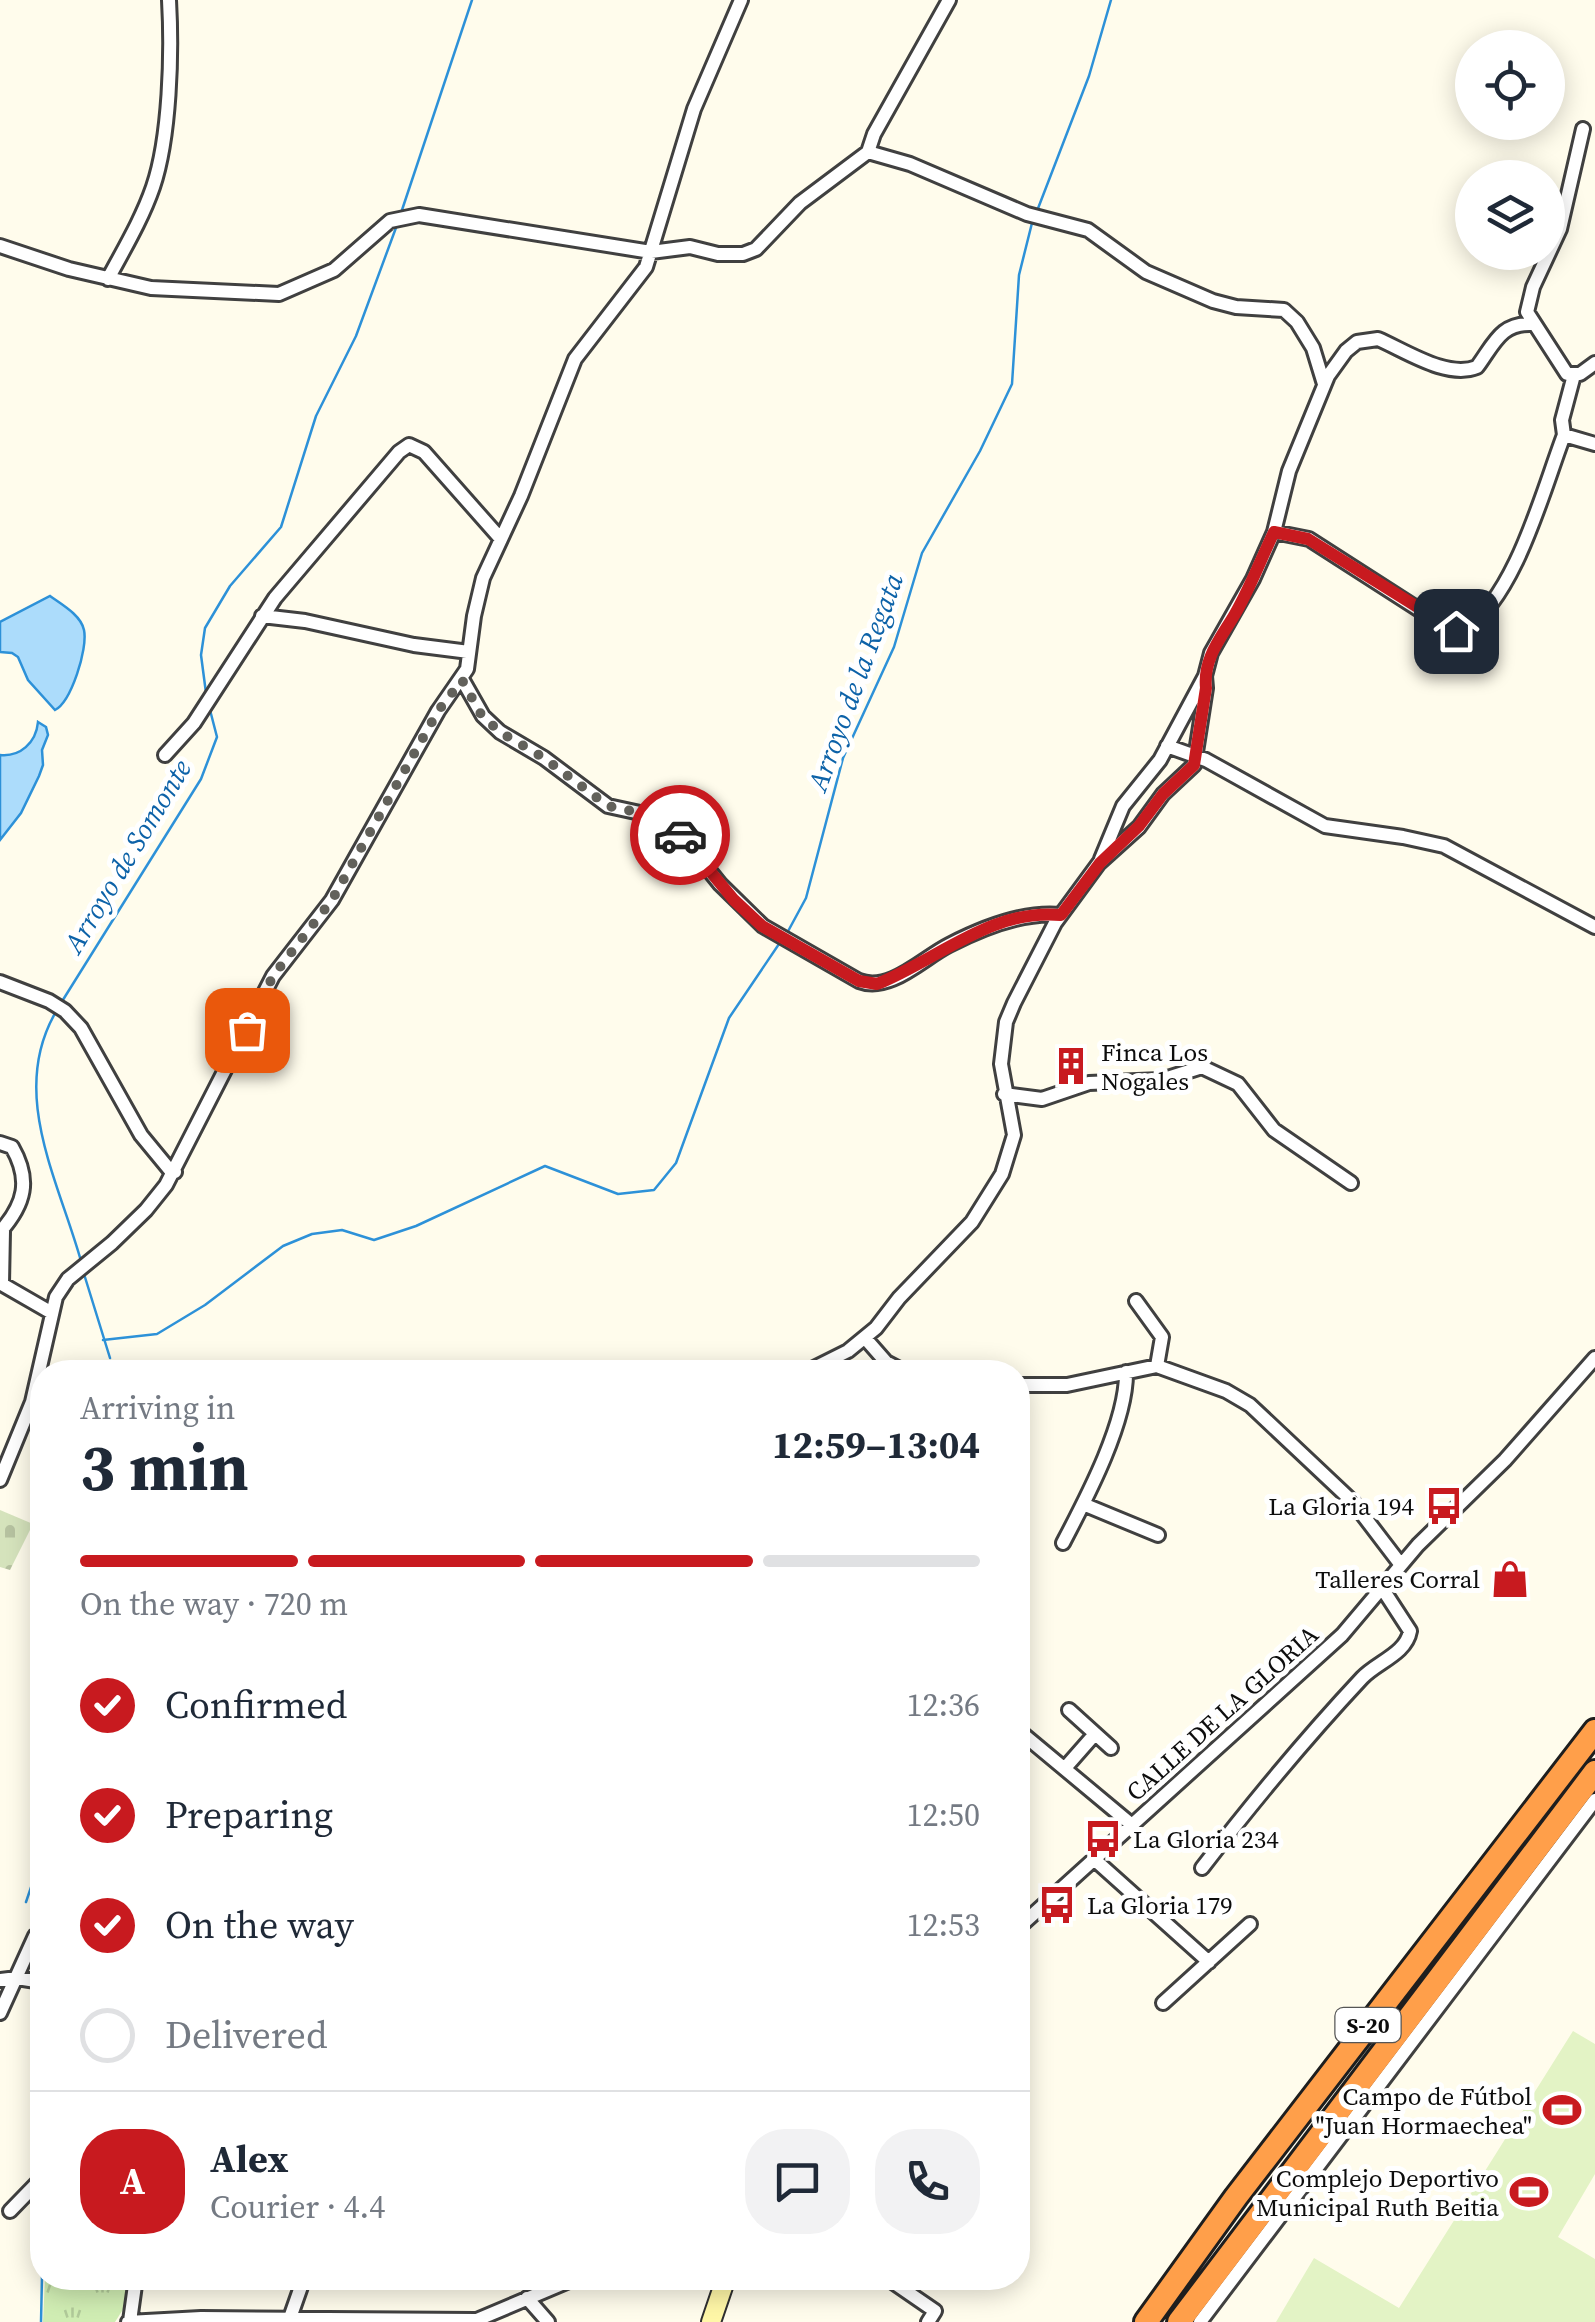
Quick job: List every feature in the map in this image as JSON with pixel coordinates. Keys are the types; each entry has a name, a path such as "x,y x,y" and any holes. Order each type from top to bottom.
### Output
{"highway":[{"name":"S-20","path":"1146,2322 1270,2152 1595,1731"},
{"name":"S-20","path":"1179,2322 1595,1772"}],"main road":[{"path":"711,2322 722,2290"}],"street":[{"path":"108,279 154,185 170,63 168,0"},
{"path":"41,1360 56,1297 72,1275 146,1210 174,1172 273,976 332,900 438,711 462,680 483,578 521,496 575,359 637,281 651,252 694,109 741,0"},
{"path":"0,246 151,288 279,294 334,270 397,219 419,216 651,252 690,247 732,255 756,249 800,203 868,152 874,134 949,0"},
{"path":"1574,376 1562,368 1527,312 1528,300 1560,229 1583,130"},
{"path":"868,152 910,164 1027,214 1088,230 1146,272 1212,301 1284,310 1297,322 1313,348 1324,384"},
{"path":"1100,863 1123,806 1160,760 1205,676 1211,653 1274,532 1289,470 1324,384 1346,351 1368,338 1378,339 1445,368 1472,370 1500,334 1522,323 1534,324"},
{"path":"1274,532 1308,539 1446,627 1464,631 1481,616 1506,579 1564,435 1562,420 1574,376 1595,363"},
{"path":"1564,435 1595,444"},
{"path":"164,755 194,724 262,616 355,502 409,445 424,452 500,538"},
{"path":"262,616 414,646 468,652"},
{"path":"826,1360 864,1338 972,1222 1002,1174 1014,1134 1000,1064 1006,1022 1030,968 1061,915 1100,863 1194,765 1205,676"},
{"path":"462,680 482,716 500,732 544,758 608,806 664,818 734,900 762,926 859,981 877,984 949,944 994,926 1036,915 1061,915"},
{"path":"1166,746 1196,757 1324,826 1403,836 1444,846 1595,927"},
{"path":"0,982 65,1010 94,1048 141,1135 174,1172"},
{"path":"1004,1094 1042,1099 1089,1083 1162,1080 1202,1067 1238,1084 1274,1130 1351,1182"},
{"path":"0,1143 12,1147 26,1175 23,1191 1,1232 1,1284 52,1313"},
{"path":"1136,1301 1162,1337 1157,1366"},
{"path":"864,1338 884,1360"},
{"name":"CALLE DE LA GLORIA","path":"1030,1917 1333,1644 1401,1564 1504,1460 1595,1358"},
{"path":"1030,1385 1067,1385 1157,1366 1226,1391 1250,1405 1353,1502 1401,1564"},
{"path":"1063,1543 1084,1504 1114,1429 1124,1401 1126,1372"},
{"path":"0,1480 30,1407"},
{"path":"1084,1504 1158,1536"},
{"path":"1202,1868 1316,1726 1373,1666 1404,1647 1410,1638 1382,1588"},
{"name":"CALLE DE LA GLORIA","path":"1069,1710 1111,1748"},
{"path":"1065,1768 1094,1735"},
{"name":"CALLE DE LA GLORIA","path":"1030,1740 1132,1825"},
{"path":"1200,2322 1595,1800"},
{"path":"1094,1859 1208,1962"},
{"path":"1163,2003 1250,1924"},
{"path":"0,2013 30,1947"},
{"path":"0,1980 30,1980"},
{"path":"10,2211 30,2190"},
{"path":"134,2290 129,2321 474,2321 547,2290"},
{"path":"290,2318 300,2290"},
{"path":"904,2290 934,2311 928,2322"},
{"path":"527,2298 548,2322"}],"green space":[{"path":"0,1510 30,1523 30,1530 10,1570 0,1567"},
{"name":"Complejo Deportivo Municipal Ruth Beitia","path":"1573,2031 1595,2044 1595,2174 1558,2237 1595,2259 1595,2322 1276,2322 1314,2258 1399,2308"},
{"path":"44,2290 131,2290 115,2322 43,2322"}],"water":[{"path":"50,596 79,619 85,639 72,686 55,710 28,680 18,657 0,652 0,622"},
{"path":"38,722 46,727 48,735 42,750 43,765 21,813 0,840 0,755 14,754 26,747"}],"waterway":[{"path":"401,213 472,0"},
{"name":"Arroyo de la Regata","path":"1037,211 1089,76 1111,0"},
{"name":"Arroyo de la Regata","path":"786,935 806,898 843,758 894,647 922,553 980,451 1012,384 1019,275 1032,223"},
{"name":"Arroyo de Somonte","path":"206,693 201,655 205,628 230,586 281,527 316,416 356,336 397,225"},
{"name":"Arroyo de Somonte","path":"61,1003 201,779 217,737 210,710"},
{"name":"Arroyo de la Regata","path":"103,1340 157,1334 205,1305 283,1246 312,1234 342,1230 374,1240 416,1226 545,1166 618,1194 654,1190 676,1163 729,1018 781,941"},
{"name":"Arroyo de Somonte","path":"57,1010 43,1041 37,1103 50,1167 81,1261"},
{"name":"Arroyo de Somonte","path":"84,1274 110,1358"},
{"name":"Arroyo de Somonte","path":"26,1902 30,1890"},
{"name":"Arroyo de Somonte","path":"41,2322 42,2290"}],"way so far":[{"path":"247,1030 273,976 332,900 438,711 462,680 482,716 500,732 544,758 608,806 664,818 680,835"}],"place":[{"name":"Finca Los Nogales","path":"1071,1066"},
{"name":"La Gloria 194","path":"1444,1506"},
{"name":"Talleres Corral","path":"1510,1579"},
{"name":"La Gloria 234","path":"1103,1839"},
{"name":"La Gloria 179","path":"1057,1905"},
{"name":"Campo de Fútbol \"Juan Hormaechea\"","path":"1562,2110"},
{"name":"Complejo Deportivo Municipal Ruth Beitia","path":"1529,2192"}],"route":[{"path":"680,835 734,900 762,926 859,981 877,984 949,944 1007,921 1061,915 1100,863 1194,765 1211,653 1253,579 1274,532 1308,539 1456,631"}]}
